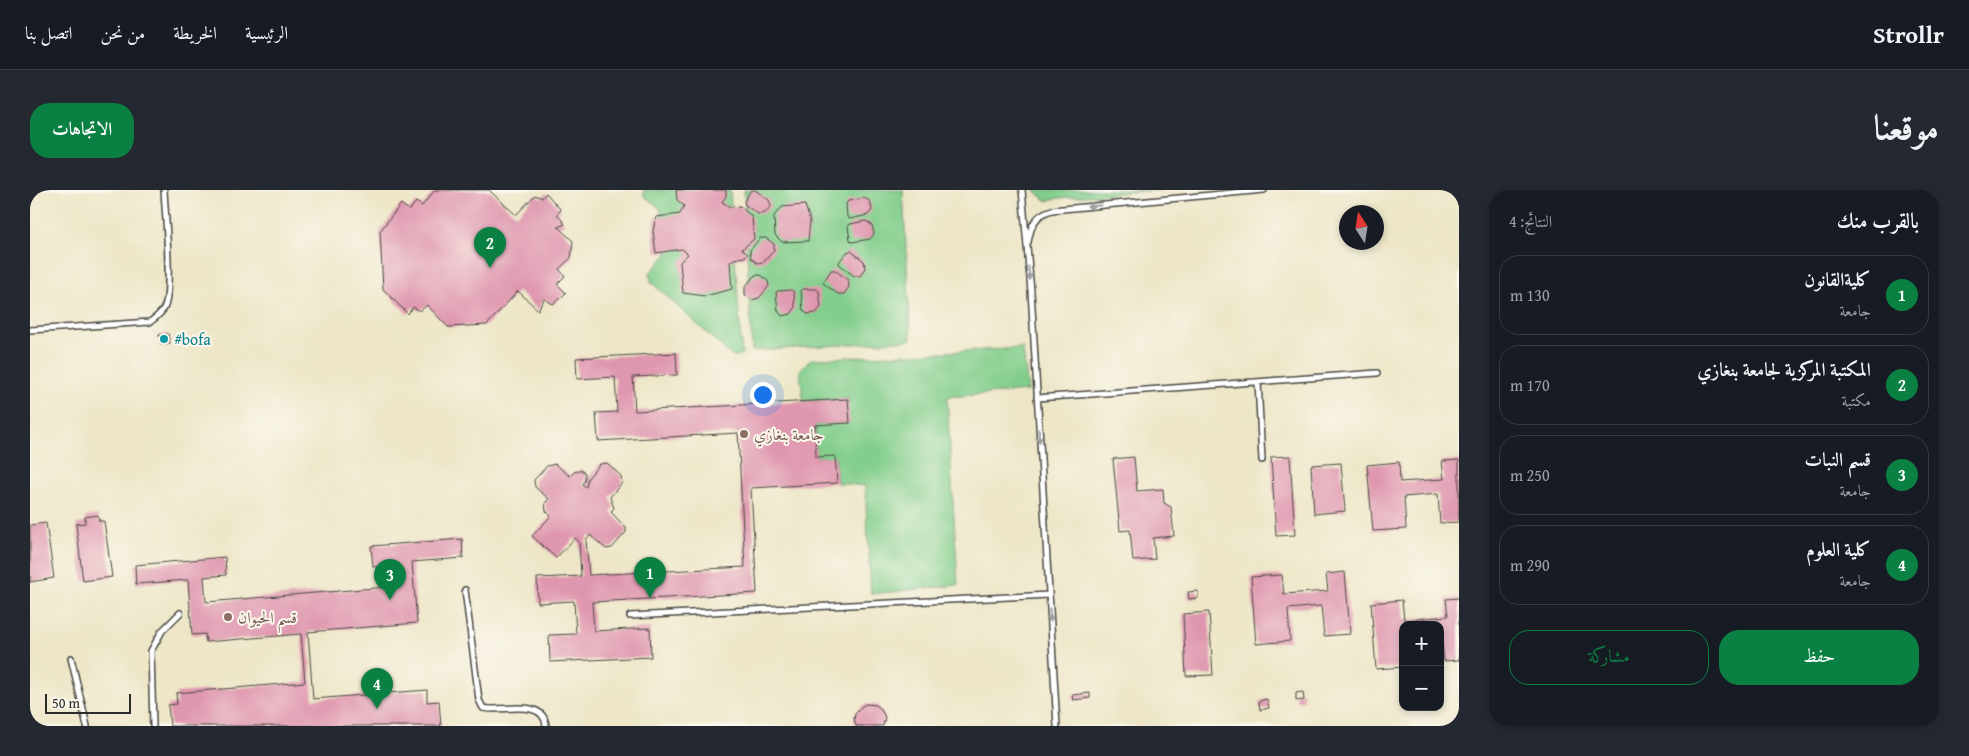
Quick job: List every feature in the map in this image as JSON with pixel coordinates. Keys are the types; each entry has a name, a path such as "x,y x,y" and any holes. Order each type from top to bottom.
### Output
{"lane":[{"path":"30,330 150,322 160,314 165,307 168,290 164,190"},
{"path":"1022,190 1037,398 1056,726"},
{"path":"1027,248 1030,230 1035,218 1052,210 1264,190"},
{"path":"1037,398 1377,373"},
{"path":"1258,382 1262,460"},
{"path":"465,590 479,700 483,708 491,710 530,707 540,713 546,721 546,726"},
{"path":"630,616 1049,595"},
{"path":"153,726 151,651 162,631 180,613"},
{"path":"71,658 87,726"}],"green space":[{"path":"644,190 730,190 742,354 733,357 652,283 649,274 667,254 660,208 644,196"},
{"path":"744,190 903,190 911,340 752,351"},
{"path":"1034,190 1160,190 1059,198 1047,201"},
{"path":"1023,348 1028,391 947,397 958,585 871,594 865,486 837,483 835,457 816,457 815,425 849,423 848,399 803,401 800,370 811,359"}],"building":[{"path":"435,190 489,190 516,215 535,195 542,198 546,193 561,210 557,214 565,224 558,227 573,241 571,258 559,269 565,276 557,284 566,293 553,304 544,299 538,310 518,291 487,325 448,327 427,305 420,311 413,307 408,314 383,289 380,231 401,204 409,210 416,202 422,206"},
{"path":"676,190 726,190 726,196 722,202 730,207 740,206 752,217 754,239 742,249 748,254 730,262 732,289 705,296 683,293 680,262 688,254 682,249 656,253 653,231 656,217 680,214 684,206 677,200"},
{"path":"751,190 755,190 769,200 771,206 765,213 758,214 745,205 744,201"},
{"path":"864,198 870,201 872,210 868,215 850,219 847,217 846,204 848,201"},
{"path":"805,205 810,221 808,241 782,242 775,235 774,216 782,207"},
{"path":"866,221 872,225 874,234 870,239 852,242 848,227 850,224"},
{"path":"760,238 766,238 774,244 774,250 764,262 757,263 751,258 750,250"},
{"path":"851,251 864,261 865,268 860,276 854,276 839,264 847,252"},
{"path":"831,270 835,270 848,280 849,287 844,294 838,294 823,283"},
{"path":"755,275 761,275 768,281 769,286 759,298 752,300 745,295 745,287"},
{"path":"803,289 816,289 819,291 821,307 816,313 807,314 803,310 801,291"},
{"path":"791,290 794,292 795,308 791,314 782,316 778,311 776,292"},
{"name":"#bofa","path":"168,334 170,344 161,345 159,335"},
{"path":"676,353 677,375 633,377 635,411 848,399 850,423 815,425 816,457 835,456 837,483 751,488 757,593 592,602 594,631 650,628 651,657 550,662 549,635 576,634 574,601 538,603 537,578 581,576 579,542 575,538 556,558 532,536 551,516 546,511 545,503 549,499 535,487 534,480 547,466 555,464 570,476 574,472 581,470 585,473 585,480 582,484 586,487 588,478 600,464 607,463 621,476 622,483 610,497 614,508 611,512 626,528 626,532 612,548 606,549 590,535 586,540 589,575 745,567 738,433 598,441 596,413 617,412 615,377 577,379 576,358"},
{"path":"1290,456 1295,535 1276,536 1271,457"},
{"path":"1134,457 1137,491 1163,489 1164,503 1171,507 1174,536 1153,538 1155,559 1133,561 1130,530 1120,531 1113,459"},
{"path":"1459,460 1459,522 1440,523 1438,494 1404,497 1406,529 1373,531 1367,465 1399,462 1400,482 1444,479 1442,461"},
{"path":"1341,463 1345,511 1314,514 1311,465"},
{"path":"98,515 99,521 104,521 112,577 83,581 76,524 85,523 85,517"},
{"path":"46,523 54,578 30,582 30,525"},
{"path":"462,539 463,558 412,562 417,623 308,632 313,699 427,690 427,702 439,701 441,726 170,726 168,705 177,704 176,693 305,682 301,634 206,642 205,634 192,635 188,580 136,584 135,565 225,557 226,575 204,577 206,602 399,586 398,565 373,567 371,546"},
{"path":"1345,572 1350,634 1324,636 1321,606 1288,609 1290,641 1256,644 1251,577 1282,575 1284,594 1328,591 1326,574"},
{"path":"1198,591 1198,598 1189,599 1188,592"},
{"path":"1459,598 1459,660 1444,661 1444,621 1399,621 1399,667 1376,669 1371,603 1402,600 1404,620 1448,616 1446,599"},
{"path":"1209,612 1213,675 1186,676 1183,614"},
{"path":"1303,692 1304,700 1296,701 1296,693"},
{"path":"1090,693 1090,698 1073,700 1072,695"},
{"path":"1267,699 1269,708 1260,710 1259,701"},
{"path":"866,704 876,705 880,708 885,717 883,726 856,726 855,714"}],"place":[{"name":"المكتبة المركزية لجامعة بنغازي","path":"490,268"},
{"name":"#bofa","path":"164,339"},
{"name":"جامعة بنغازي","path":"744,434"},
{"name":"كليةالقانون","path":"650,598"},
{"name":"قسم النبات","path":"390,600"},
{"name":"قسم الحيوان","path":"228,617"},
{"name":"كلية العلوم","path":"377,709"}]}
